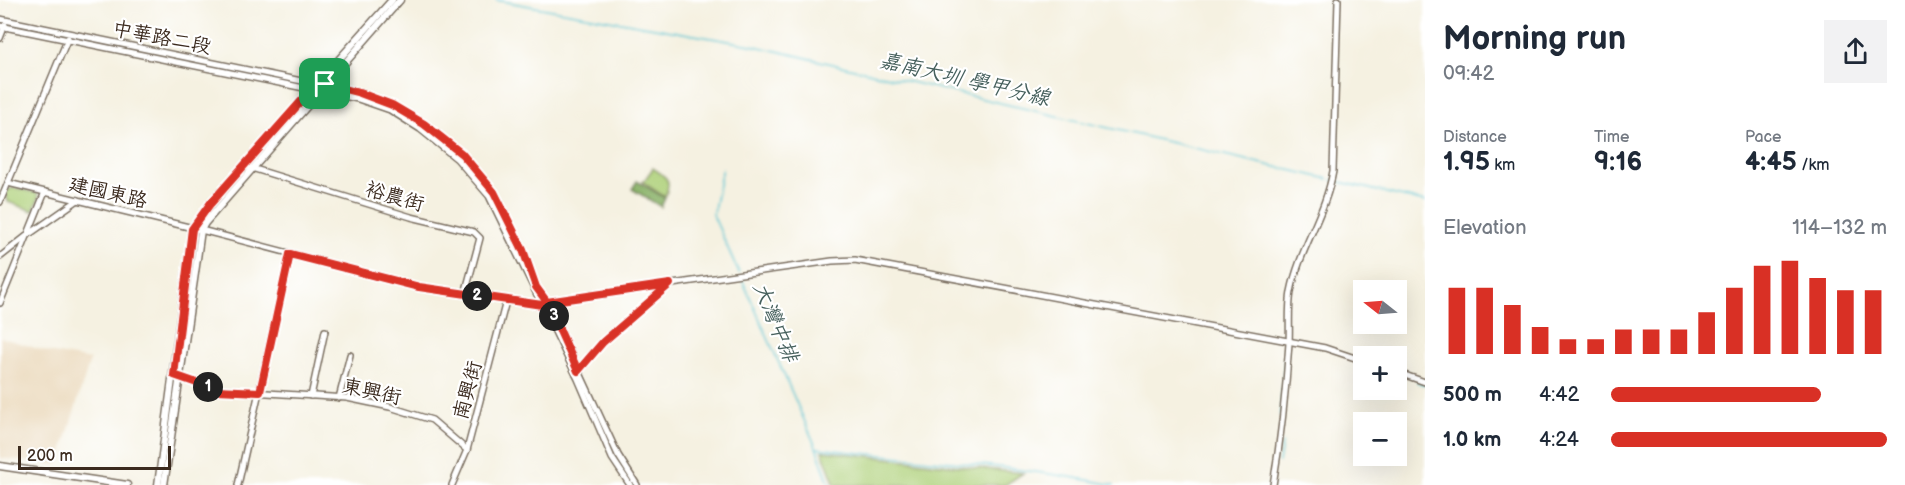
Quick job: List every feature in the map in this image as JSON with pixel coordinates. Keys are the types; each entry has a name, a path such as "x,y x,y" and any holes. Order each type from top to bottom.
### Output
{"main road":[{"path":"158,485 201,230 248,167 392,0"},
{"path":"319,86 400,0"},
{"path":"164,485 192,229 210,204 248,167"},
{"path":"0,466 97,483 127,485"}],"street":[{"path":"1273,485 1290,342 1290,295 1328,189 1332,171 1338,0"},
{"name":"中華路二段","path":"0,20 4,25 319,86 390,111 420,129 457,159 489,196 545,303"},
{"path":"0,38 4,25"},
{"path":"0,202 69,37"},
{"name":"裕農街","path":"248,167 411,216 474,232 480,238 465,294"},
{"name":"建國東路","path":"8,183 419,287 506,301 545,303 741,273 855,260 1325,348 1353,357"},
{"path":"0,303 45,192"},
{"path":"0,257 78,200"},
{"path":"238,485 290,254"},
{"path":"578,371 603,342 670,284"},
{"name":"南興街","path":"452,485 467,450 506,301"},
{"path":"545,303 618,455 637,485"},
{"path":"545,303 612,458 630,485"},
{"path":"311,396 325,331"},
{"path":"339,398 350,355"},
{"name":"東興街","path":"177,376 217,390 339,398 390,407 432,420 467,450"},
{"path":"1407,376 1425,382"}],"shaded area":[{"path":"0,337 48,352 90,360 58,465 0,458"}],"green space":[{"path":"653,168 667,180 665,197 643,182"},
{"path":"637,181 665,198 661,207 632,189"},
{"path":"16,188 37,193 39,198 33,211 8,202 6,193 8,189"},
{"path":"822,451 1023,473 1005,485 835,485"}],"waterway":[{"name":"嘉南大圳 學甲分線","path":"496,0 751,45 1328,179"},
{"name":"大灣中排","path":"722,169 713,215 739,273"},
{"name":"嘉南大圳 學甲分線","path":"1332,180 1425,202"},
{"name":"大灣中排","path":"741,277 816,447 830,485"},
{"path":"1280,415 1285,353"},
{"path":"1417,382 1425,385"},
{"path":"1279,462 1282,444"},
{"path":"817,448 1003,468 1114,485"}],"route":[{"path":"325,84 320,90 313,88 210,204 192,229 174,375 217,390 260,392 290,254 419,287 542,305 547,302 670,284 603,342 578,371 547,302 536,287 523,250 494,192 462,154 424,124 392,105 360,93 325,84"}]}
